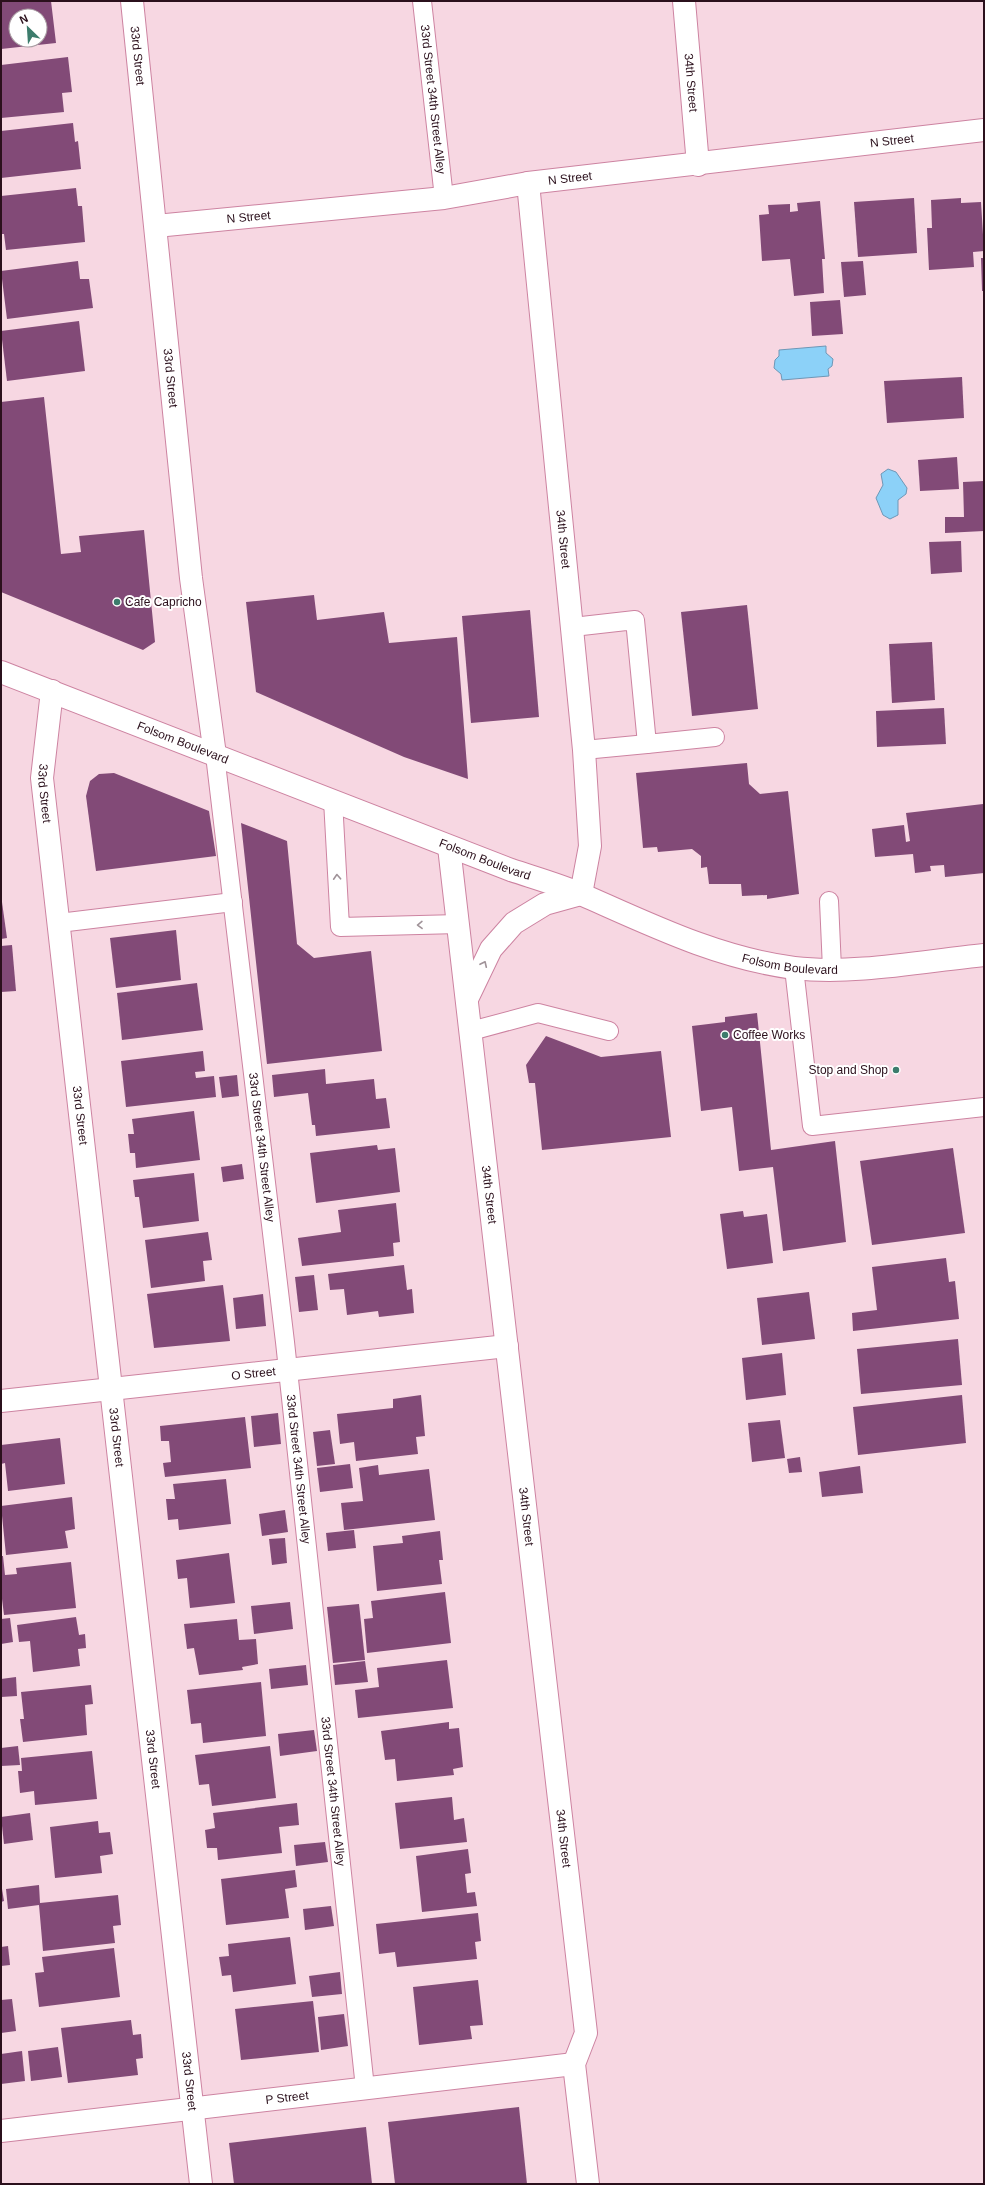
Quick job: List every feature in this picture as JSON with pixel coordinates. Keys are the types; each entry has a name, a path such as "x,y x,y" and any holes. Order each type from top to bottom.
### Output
{"street":[{"name":"33rd Street","path":"132,1 191,578 215,755"},
{"name":"34th Street","path":"684,1 698,164"},
{"name":"N Street","path":"156,226 444,198 528,183 984,130"},
{"name":"34th Street","path":"528,183 584,750 590,846 581,894"},
{"name":"Folsom Boulevard","path":"1,672 333,800 449,847 581,894 669,934 719,951 794,968 832,969 984,955"},
{"name":"33rd Street","path":"52,691 42,778 201,2184"},
{"name":"34th Street","path":"449,847 586,2033 574,2064 588,2184"},
{"path":"467,999 491,949 514,923 544,904 581,894"},
{"name":"O Street","path":"1,1401 507,1346"},
{"name":"P Street","path":"1,2131 574,2064"}],"lane":[{"name":"33rd Street 34th Street Alley","path":"422,1 444,198"},
{"path":"572,627 635,620 647,744"},
{"path":"584,750 715,737"},
{"name":"33rd Street 34th Street Alley","path":"215,755 288,1369 365,2088"},
{"path":"333,800 340,927 459,924"},
{"path":"829,901 832,969"},
{"path":"59,923 233,902"},
{"path":"794,968 812,1126 984,1107"},
{"path":"471,1031 538,1013 609,1031"}],"water":[{"path":"826,346 826,353 833,359 832,366 828,369 829,376 782,380 781,374 774,368 775,360 779,356 779,350"},
{"path":"888,469 896,472 907,488 906,494 898,500 898,515 890,519 883,515 876,498 883,485 881,474"}],"building":[{"path":"1,1 51,1 56,43 48,44 48,8 8,8 8,48 10,48 1,49"},
{"path":"68,57 72,92 62,93 64,112 1,118 1,65"},
{"path":"73,123 75,142 78,141 81,169 1,178 1,131"},
{"path":"76,188 78,206 82,206 85,242 6,250 4,234 1,234 1,196"},
{"path":"914,198 917,253 858,257 854,202"},
{"path":"961,198 961,203 981,202 984,251 973,252 974,267 929,270 927,228 932,228 931,200"},
{"path":"820,201 825,259 822,259 824,293 794,296 790,259 762,261 759,215 769,214 768,205 790,204 790,212 798,211 797,203"},
{"path":"981,258 984,258 984,291 982,291"},
{"path":"78,261 80,279 89,279 93,308 7,319 1,271"},
{"path":"863,261 866,295 844,297 841,262"},
{"path":"840,300 843,334 812,336 810,302"},
{"path":"79,321 85,371 7,381 1,331"},
{"path":"962,377 964,418 887,423 884,381"},
{"path":"44,397 61,554 81,552 79,536 144,530 155,642 143,650 1,592 1,402"},
{"path":"957,457 959,489 920,491 918,460"},
{"path":"984,481 984,531 945,533 945,517 964,517 963,482"},
{"path":"961,541 962,572 931,574 929,542"},
{"path":"314,595 317,620 384,612 389,643 457,637 468,779 404,757 256,692 246,602"},
{"path":"747,605 758,709 692,716 681,612"},
{"path":"530,610 539,717 471,723 462,616"},
{"path":"932,642 935,700 892,703 889,644"},
{"path":"944,708 946,744 877,747 876,711"},
{"path":"747,763 749,784 760,794 788,791 799,894 767,899 767,895 742,896 741,884 709,884 707,867 701,868 701,856 692,849 658,852 657,847 643,848 636,773"},
{"path":"114,773 209,811 216,856 96,871 86,796 90,781 99,774"},
{"path":"983,804 984,873 945,877 944,865 930,866 931,871 915,873 913,854 875,857 872,829 904,825 906,842 910,841 906,813"},
{"path":"241,823 287,841 297,944 314,958 371,951 382,1051 267,1064"},
{"path":"1,895 7,938 1,939"},
{"path":"176,930 181,980 116,988 110,938"},
{"path":"12,945 16,991 1,992 1,946"},
{"path":"197,983 203,1030 122,1040 117,993"},
{"path":"757,1013 771,1150 835,1141 846,1242 783,1251 773,1167 739,1171 732,1107 701,1111 692,1026 725,1022 725,1017"},
{"path":"546,1036 601,1057 661,1051 671,1137 542,1150 535,1083 529,1083 526,1065"},
{"path":"203,1051 205,1071 195,1072 196,1078 214,1076 216,1097 126,1107 121,1061"},
{"path":"325,1069 326,1084 374,1079 376,1099 386,1098 390,1128 316,1136 315,1125 312,1125 308,1093 274,1097 272,1075"},
{"path":"237,1075 239,1096 222,1098 219,1077"},
{"path":"194,1111 200,1160 136,1168 135,1153 130,1153 128,1134 134,1134 132,1119"},
{"path":"377,1145 378,1150 395,1148 400,1192 316,1203 310,1153"},
{"path":"953,1148 965,1233 872,1245 860,1161"},
{"path":"242,1164 244,1179 223,1182 221,1167"},
{"path":"194,1173 199,1221 143,1228 139,1197 135,1197 133,1180"},
{"path":"396,1203 400,1242 393,1243 394,1256 302,1266 298,1238 341,1232 338,1210"},
{"path":"743,1211 744,1217 767,1214 773,1263 727,1269 720,1214"},
{"path":"208,1232 212,1260 203,1261 205,1281 151,1288 145,1240"},
{"path":"946,1258 949,1282 955,1281 959,1319 853,1331 852,1313 877,1310 872,1267"},
{"path":"404,1265 407,1290 412,1289 414,1313 379,1317 378,1311 347,1315 344,1289 330,1290 328,1274"},
{"path":"314,1275 318,1310 299,1312 295,1277"},
{"path":"223,1285 230,1341 154,1348 147,1294"},
{"path":"809,1292 815,1339 762,1345 757,1298"},
{"path":"263,1294 266,1326 236,1329 233,1298"},
{"path":"958,1339 962,1385 861,1394 857,1349"},
{"path":"782,1353 786,1395 746,1400 742,1358"},
{"path":"421,1395 425,1436 416,1437 418,1454 356,1461 354,1442 340,1444 337,1414 393,1408 393,1399"},
{"path":"962,1395 966,1443 858,1455 853,1407"},
{"path":"278,1413 281,1444 254,1447 251,1416"},
{"path":"245,1417 251,1468 165,1477 163,1463 171,1462 169,1441 161,1441 160,1426"},
{"path":"780,1420 785,1458 752,1462 748,1423"},
{"path":"330,1430 335,1464 317,1466 313,1432"},
{"path":"60,1438 65,1484 8,1491 5,1463 1,1464 1,1445"},
{"path":"800,1457 802,1472 789,1473 787,1459"},
{"path":"350,1464 353,1488 320,1492 317,1468"},
{"path":"378,1465 379,1475 429,1469 435,1520 344,1530 341,1503 363,1501 359,1468"},
{"path":"860,1466 863,1493 822,1497 819,1472"},
{"path":"226,1479 231,1524 179,1530 178,1519 168,1520 166,1499 175,1499 173,1484"},
{"path":"72,1497 75,1529 65,1531 68,1548 6,1555 1,1506"},
{"path":"285,1510 288,1532 262,1536 259,1514"},
{"path":"354,1530 356,1548 328,1551 326,1533"},
{"path":"440,1531 443,1560 439,1560 442,1584 377,1591 373,1546 403,1543 402,1536"},
{"path":"285,1538 287,1563 272,1565 269,1539"},
{"path":"229,1553 235,1603 190,1608 187,1578 178,1579 176,1560"},
{"path":"1,1556 3,1556 5,1575 17,1574 16,1568 71,1562 76,1608 4,1615 1,1591"},
{"path":"445,1592 451,1643 367,1653 364,1619 373,1618 371,1601"},
{"path":"290,1602 293,1629 254,1634 251,1606"},
{"path":"359,1604 365,1660 333,1663 327,1607"},
{"path":"76,1617 79,1635 85,1634 86,1648 78,1649 80,1666 33,1672 30,1641 19,1642 17,1625"},
{"path":"10,1618 13,1642 1,1644 1,1619"},
{"path":"237,1619 239,1640 256,1639 258,1664 242,1667 243,1670 199,1675 194,1648 187,1649 184,1624"},
{"path":"447,1660 453,1708 358,1718 355,1690 379,1687 377,1668"},
{"path":"365,1661 368,1682 335,1685 333,1665"},
{"path":"306,1665 308,1685 271,1689 269,1669"},
{"path":"16,1677 17,1696 1,1697 1,1679"},
{"path":"261,1682 266,1736 203,1743 201,1723 191,1724 187,1690"},
{"path":"91,1685 93,1704 85,1705 87,1735 23,1742 20,1719 24,1719 21,1692"},
{"path":"449,1722 449,1729 459,1728 463,1767 453,1769 454,1775 397,1781 395,1759 385,1760 381,1731"},
{"path":"314,1730 317,1751 280,1756 278,1734"},
{"path":"18,1746 20,1765 1,1766 1,1748"},
{"path":"270,1746 276,1798 212,1806 209,1784 199,1785 195,1755"},
{"path":"92,1751 97,1799 35,1805 34,1791 20,1793 18,1771 22,1771 21,1758"},
{"path":"452,1797 454,1820 464,1818 467,1842 400,1849 395,1803"},
{"path":"297,1803 299,1825 279,1827 282,1853 218,1860 217,1848 207,1848 205,1830 215,1828 213,1813"},
{"path":"30,1813 33,1840 4,1844 1,1817"},
{"path":"98,1821 99,1833 110,1832 113,1854 100,1856 102,1873 55,1878 50,1827"},
{"path":"325,1842 328,1862 296,1866 294,1845"},
{"path":"468,1849 471,1873 465,1874 467,1893 475,1892 477,1906 422,1912 416,1856"},
{"path":"295,1870 297,1887 285,1889 289,1918 226,1925 221,1879"},
{"path":"1,1883 4,1901 1,1902"},
{"path":"39,1885 40,1903 118,1895 121,1925 113,1926 115,1943 43,1951 39,1905 8,1909 6,1889"},
{"path":"331,1906 334,1926 305,1930 303,1909"},
{"path":"478,1913 481,1941 475,1942 477,1959 397,1967 395,1952 379,1954 376,1924"},
{"path":"290,1937 296,1984 233,1992 231,1975 222,1976 219,1957 229,1956 228,1944"},
{"path":"8,1946 10,1965 1,1966 1,1947"},
{"path":"114,1948 120,1997 39,2007 35,1973 44,1972 42,1957"},
{"path":"340,1972 342,1994 312,1997 309,1976"},
{"path":"478,1980 483,2025 470,2026 472,2039 419,2045 413,1987"},
{"path":"12,1999 16,2031 1,2033 1,2000"},
{"path":"313,2001 319,2052 241,2060 235,2009"},
{"path":"344,2014 348,2046 321,2050 318,2017"},
{"path":"131,2020 133,2035 141,2034 143,2058 136,2059 138,2075 68,2083 61,2028"},
{"path":"58,2047 62,2077 31,2081 28,2051"},
{"path":"22,2051 25,2081 1,2084 1,2054"},
{"path":"519,2107 527,2184 395,2184 388,2122"},
{"path":"366,2127 372,2184 234,2184 229,2143"}],"place":[{"name":"Cafe Capricho","path":"117,602"},
{"name":"Coffee Works","path":"725,1035"},
{"name":"Stop and Shop","path":"896,1070"}]}
